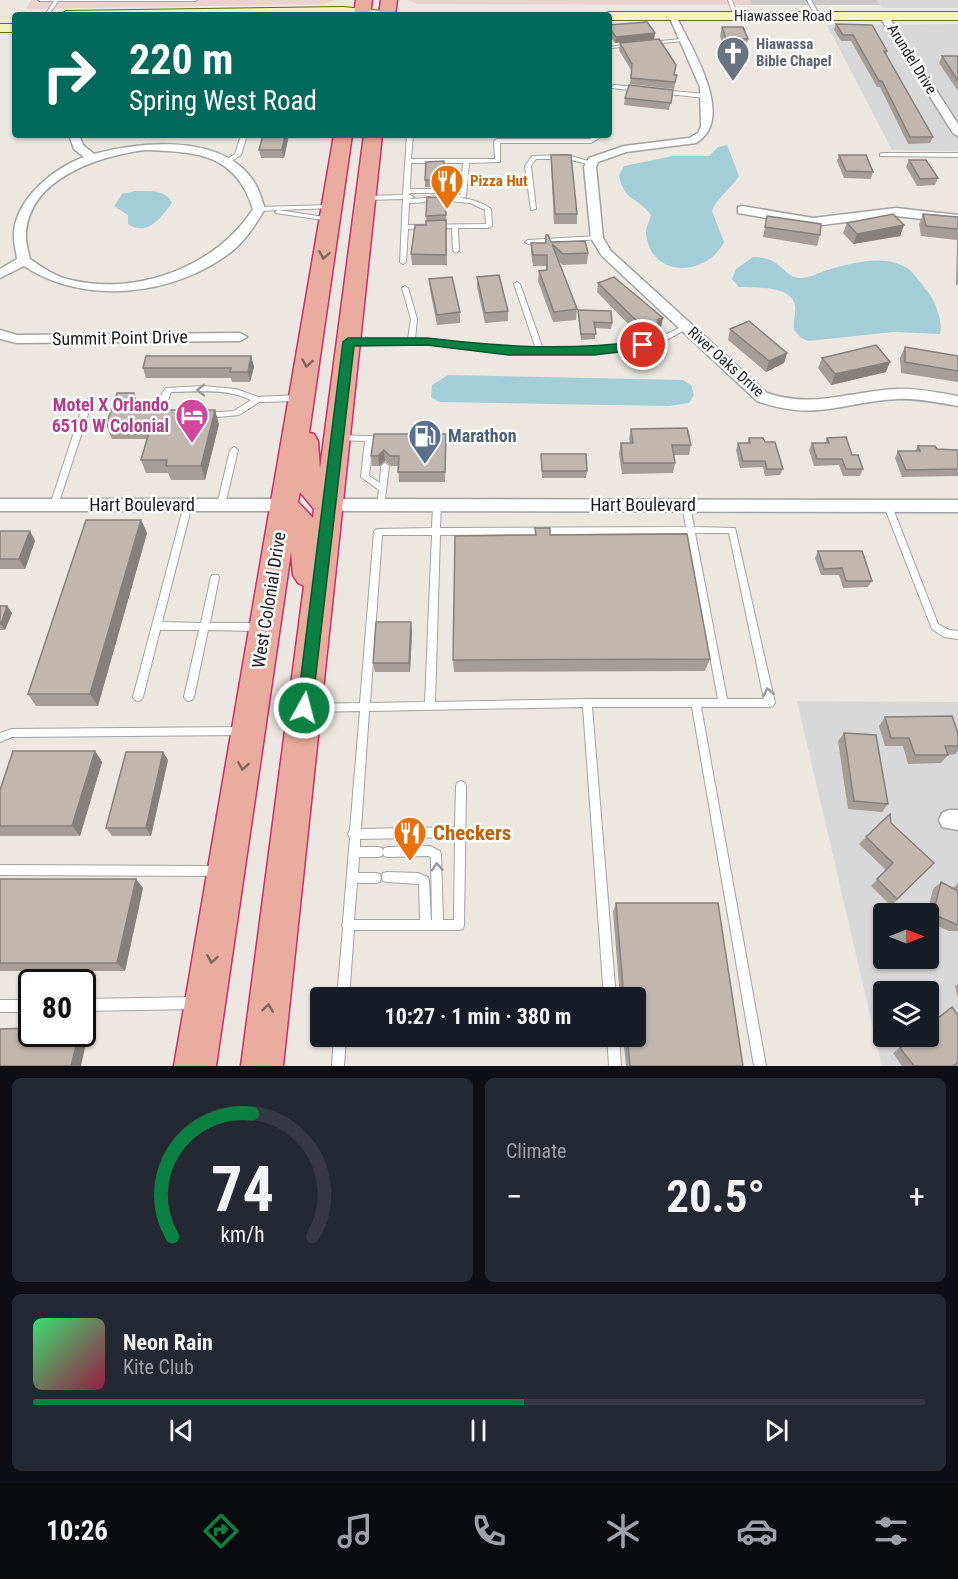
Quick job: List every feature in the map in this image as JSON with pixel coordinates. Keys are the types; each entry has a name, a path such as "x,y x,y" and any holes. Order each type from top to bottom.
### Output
{"highway":[{"path":"262,1066 373,138"},
{"path":"342,139 351,187 366,198"},
{"name":"West Colonial Drive","path":"195,1066 342,139"},
{"path":"330,213 347,221 357,272"},
{"path":"301,397 310,488 316,497 328,505"},
{"path":"284,505 303,525 313,637"}],"main road":[{"path":"101,12 194,4 363,9"},
{"name":"Hiawassee Road","path":"612,16 958,16"}],"street":[{"path":"597,238 593,159 614,151 692,141 702,135 706,127 705,96 699,71 670,16"},
{"name":"Arundel Drive","path":"884,16 953,116 958,133"},
{"path":"75,138 78,147 91,157"},
{"path":"145,147 202,153 226,162 243,174 260,209 250,228 229,248 166,278 135,285 72,285 47,276 24,261 20,233 28,209 44,186 66,168 91,157 145,147"},
{"path":"742,210 813,222 830,222 896,212 958,219"},
{"name":"River Oaks Drive","path":"597,238 606,253 762,397 783,406 842,405 889,394 958,401"},
{"path":"0,274 24,261"},
{"name":"Summit Point Drive","path":"0,334 17,339 240,337"},
{"name":"Hart Boulevard","path":"328,505 382,497 437,505 958,506"},
{"name":"Hart Boulevard","path":"0,505 284,505"}],"lane":[{"path":"40,0 194,4"},
{"path":"730,0 736,16"},
{"path":"809,0 818,16"},
{"path":"612,46 681,40"},
{"path":"614,87 648,91"},
{"path":"659,92 705,96"},
{"path":"226,162 238,155 243,138"},
{"path":"403,262 410,138"},
{"path":"408,161 498,161 497,141 591,141 596,138"},
{"path":"882,155 958,155"},
{"path":"533,208 528,166 534,158 567,157 592,163"},
{"path":"366,198 464,196 466,161"},
{"path":"405,227 489,226 488,209 482,205 466,201 407,196"},
{"path":"260,209 330,213"},
{"path":"260,209 330,213"},
{"path":"455,226 456,251"},
{"path":"528,242 597,238"},
{"path":"518,285 540,351"},
{"path":"405,288 414,319 411,342"},
{"path":"348,342 458,344 509,351 629,348 657,342 687,327"},
{"path":"176,415 160,412 169,390 225,389 245,392 257,400"},
{"path":"197,415 236,413 257,400 301,397"},
{"path":"54,505 88,402"},
{"path":"336,438 387,442 396,437"},
{"path":"369,439 365,477 382,497"},
{"path":"221,505 234,450"},
{"path":"382,497 385,466"},
{"path":"138,697 189,505"},
{"path":"430,706 437,505"},
{"path":"686,505 723,703"},
{"path":"888,506 935,626 947,634 958,635"},
{"path":"304,708 364,706 587,703 770,703 732,530 378,532 364,706 353,834 344,987"},
{"path":"189,697 215,577"},
{"path":"157,626 265,627"},
{"path":"587,703 609,987"},
{"path":"696,703 760,1066"},
{"path":"0,738 12,733 248,731"},
{"path":"347,925 459,925 461,786"},
{"path":"353,834 460,832"},
{"path":"352,852 430,851 436,855 438,925"},
{"path":"0,870 226,871"},
{"path":"351,878 418,878 424,881 426,926"},
{"path":"96,1005 205,1003"},
{"path":"0,1006 18,1006"},
{"path":"338,1066 339,1047"},
{"path":"614,1047 615,1066"}],"shaded area":[{"path":"31,0 336,0 324,4 26,9"},
{"path":"407,0 750,0 752,5 417,4"},
{"path":"750,0 877,0 880,5 752,5"},
{"path":"877,0 958,0 958,8 882,8"},
{"path":"958,24 958,151 892,150 827,25"},
{"path":"797,701 958,702 958,1066 882,1066 878,1047 939,1047 939,981 873,981 873,1027"}],"water":[{"path":"727,145 739,176 717,201 712,211 724,242 716,254 693,267 680,268 657,259 650,248 646,233 651,215 624,190 619,175 624,166 673,156 709,156 718,147"},
{"path":"135,191 161,193 166,195 172,203 153,224 141,228 135,227 128,224 128,215 114,206 122,194"},
{"path":"753,257 770,260 794,277 800,278 870,261 881,260 902,265 913,273 931,296 940,319 940,334 893,332 808,341 801,338 794,330 795,306 787,294 772,289 739,287 732,279 736,269"},
{"path":"448,375 683,380 691,385 694,395 689,403 669,406 439,402 431,397 432,385"}],"building":[{"path":"647,22 655,33 616,37 612,31 612,25"},
{"path":"836,24 872,25 887,51 884,51 933,137 910,137 882,81 879,81 853,35 843,35"},
{"path":"722,27 743,27 748,39 726,39"},
{"path":"659,39 676,65 675,82 631,78 632,64 620,43"},
{"path":"942,56 957,56 958,81"},
{"path":"629,85 673,90 671,103 625,98"},
{"path":"262,138 284,138 282,150 259,150"},
{"path":"551,155 571,155 577,214 555,214"},
{"path":"839,155 866,155 873,172 846,171"},
{"path":"909,160 926,160 938,178 920,179"},
{"path":"444,161 444,180 425,180 426,162"},
{"path":"427,197 446,198 446,215 426,216"},
{"path":"893,214 904,225 857,234 847,223"},
{"path":"923,214 958,217 958,229 926,226"},
{"path":"767,216 821,224 820,235 765,227"},
{"path":"446,220 446,255 411,254 415,225 426,225 426,221"},
{"path":"546,235 551,242 585,241 588,253 563,254 552,244 577,309 554,312 539,271 547,270 547,255 533,255 531,243 546,243"},
{"path":"499,275 508,311 485,313 477,277"},
{"path":"452,277 460,312 437,315 429,279"},
{"path":"614,277 663,318 657,320 660,322 644,328 598,283"},
{"path":"578,310 611,311 612,323 594,322 596,334 581,334"},
{"path":"749,321 787,353 769,361 730,329"},
{"path":"876,345 890,362 835,374 822,358"},
{"path":"905,347 958,356 958,371 905,362"},
{"path":"146,356 251,356 248,372 230,372 231,368 143,368"},
{"path":"117,393 134,393 128,410 215,410 201,466 166,466 167,460 141,460 151,425 106,425"},
{"path":"687,428 691,445 672,445 675,463 623,463 621,443 633,443 631,429"},
{"path":"374,434 446,434 445,472 398,472 399,456 390,456 384,450 378,456 371,456"},
{"path":"846,437 852,455 858,455 863,469 846,469 842,459 817,459 812,443 829,443 827,438"},
{"path":"749,438 763,438 765,442 775,442 783,469 767,469 765,461 743,461 738,443 750,443"},
{"path":"918,446 958,450 958,469 906,470 898,451 920,451"},
{"path":"541,454 586,454 587,471 542,471"},
{"path":"86,520 141,520 90,694 28,694"},
{"path":"535,528 550,528 550,535 687,534 710,659 453,660 455,536 536,535"},
{"path":"0,531 30,531 19,559 0,559"},
{"path":"818,551 862,551 872,581 846,581 842,568 824,569"},
{"path":"0,606 7,606 1,624 0,624"},
{"path":"376,622 411,622 409,663 373,663"},
{"path":"952,716 958,733 958,746 945,746 948,755 915,755 909,738 891,738 885,717"},
{"path":"844,733 876,735 888,804 854,801"},
{"path":"13,751 95,751 72,826 0,826 0,790"},
{"path":"126,752 163,752 146,828 106,828"},
{"path":"890,814 891,823 934,863 897,899 877,879 893,863 866,837"},
{"path":"0,879 136,879 117,963 0,963"},
{"path":"941,882 958,891 958,925 939,917 939,903 936,903"},
{"path":"616,903 718,903 743,1066 630,1066 628,1047 646,1047 646,987 623,987"},
{"path":"952,1007 958,1015 958,1062 953,1066 914,1066 900,1048 939,1047 939,1017"},
{"path":"18,1028 18,1047 76,1047 71,1066 0,1066 0,1029"}],"place":[{"name":"Hiawassa Bible Chapel","path":"733,82"},
{"name":"Pizza Hut","path":"447,210"},
{"name":"Motel X Orlando 6510 W Colonial","path":"192,444"},
{"name":"Marathon","path":"425,465"},
{"name":"Checkers","path":"410,862"}],"route":[{"path":"304,708 348,342 427,341 509,351 594,351 643,345"}]}
